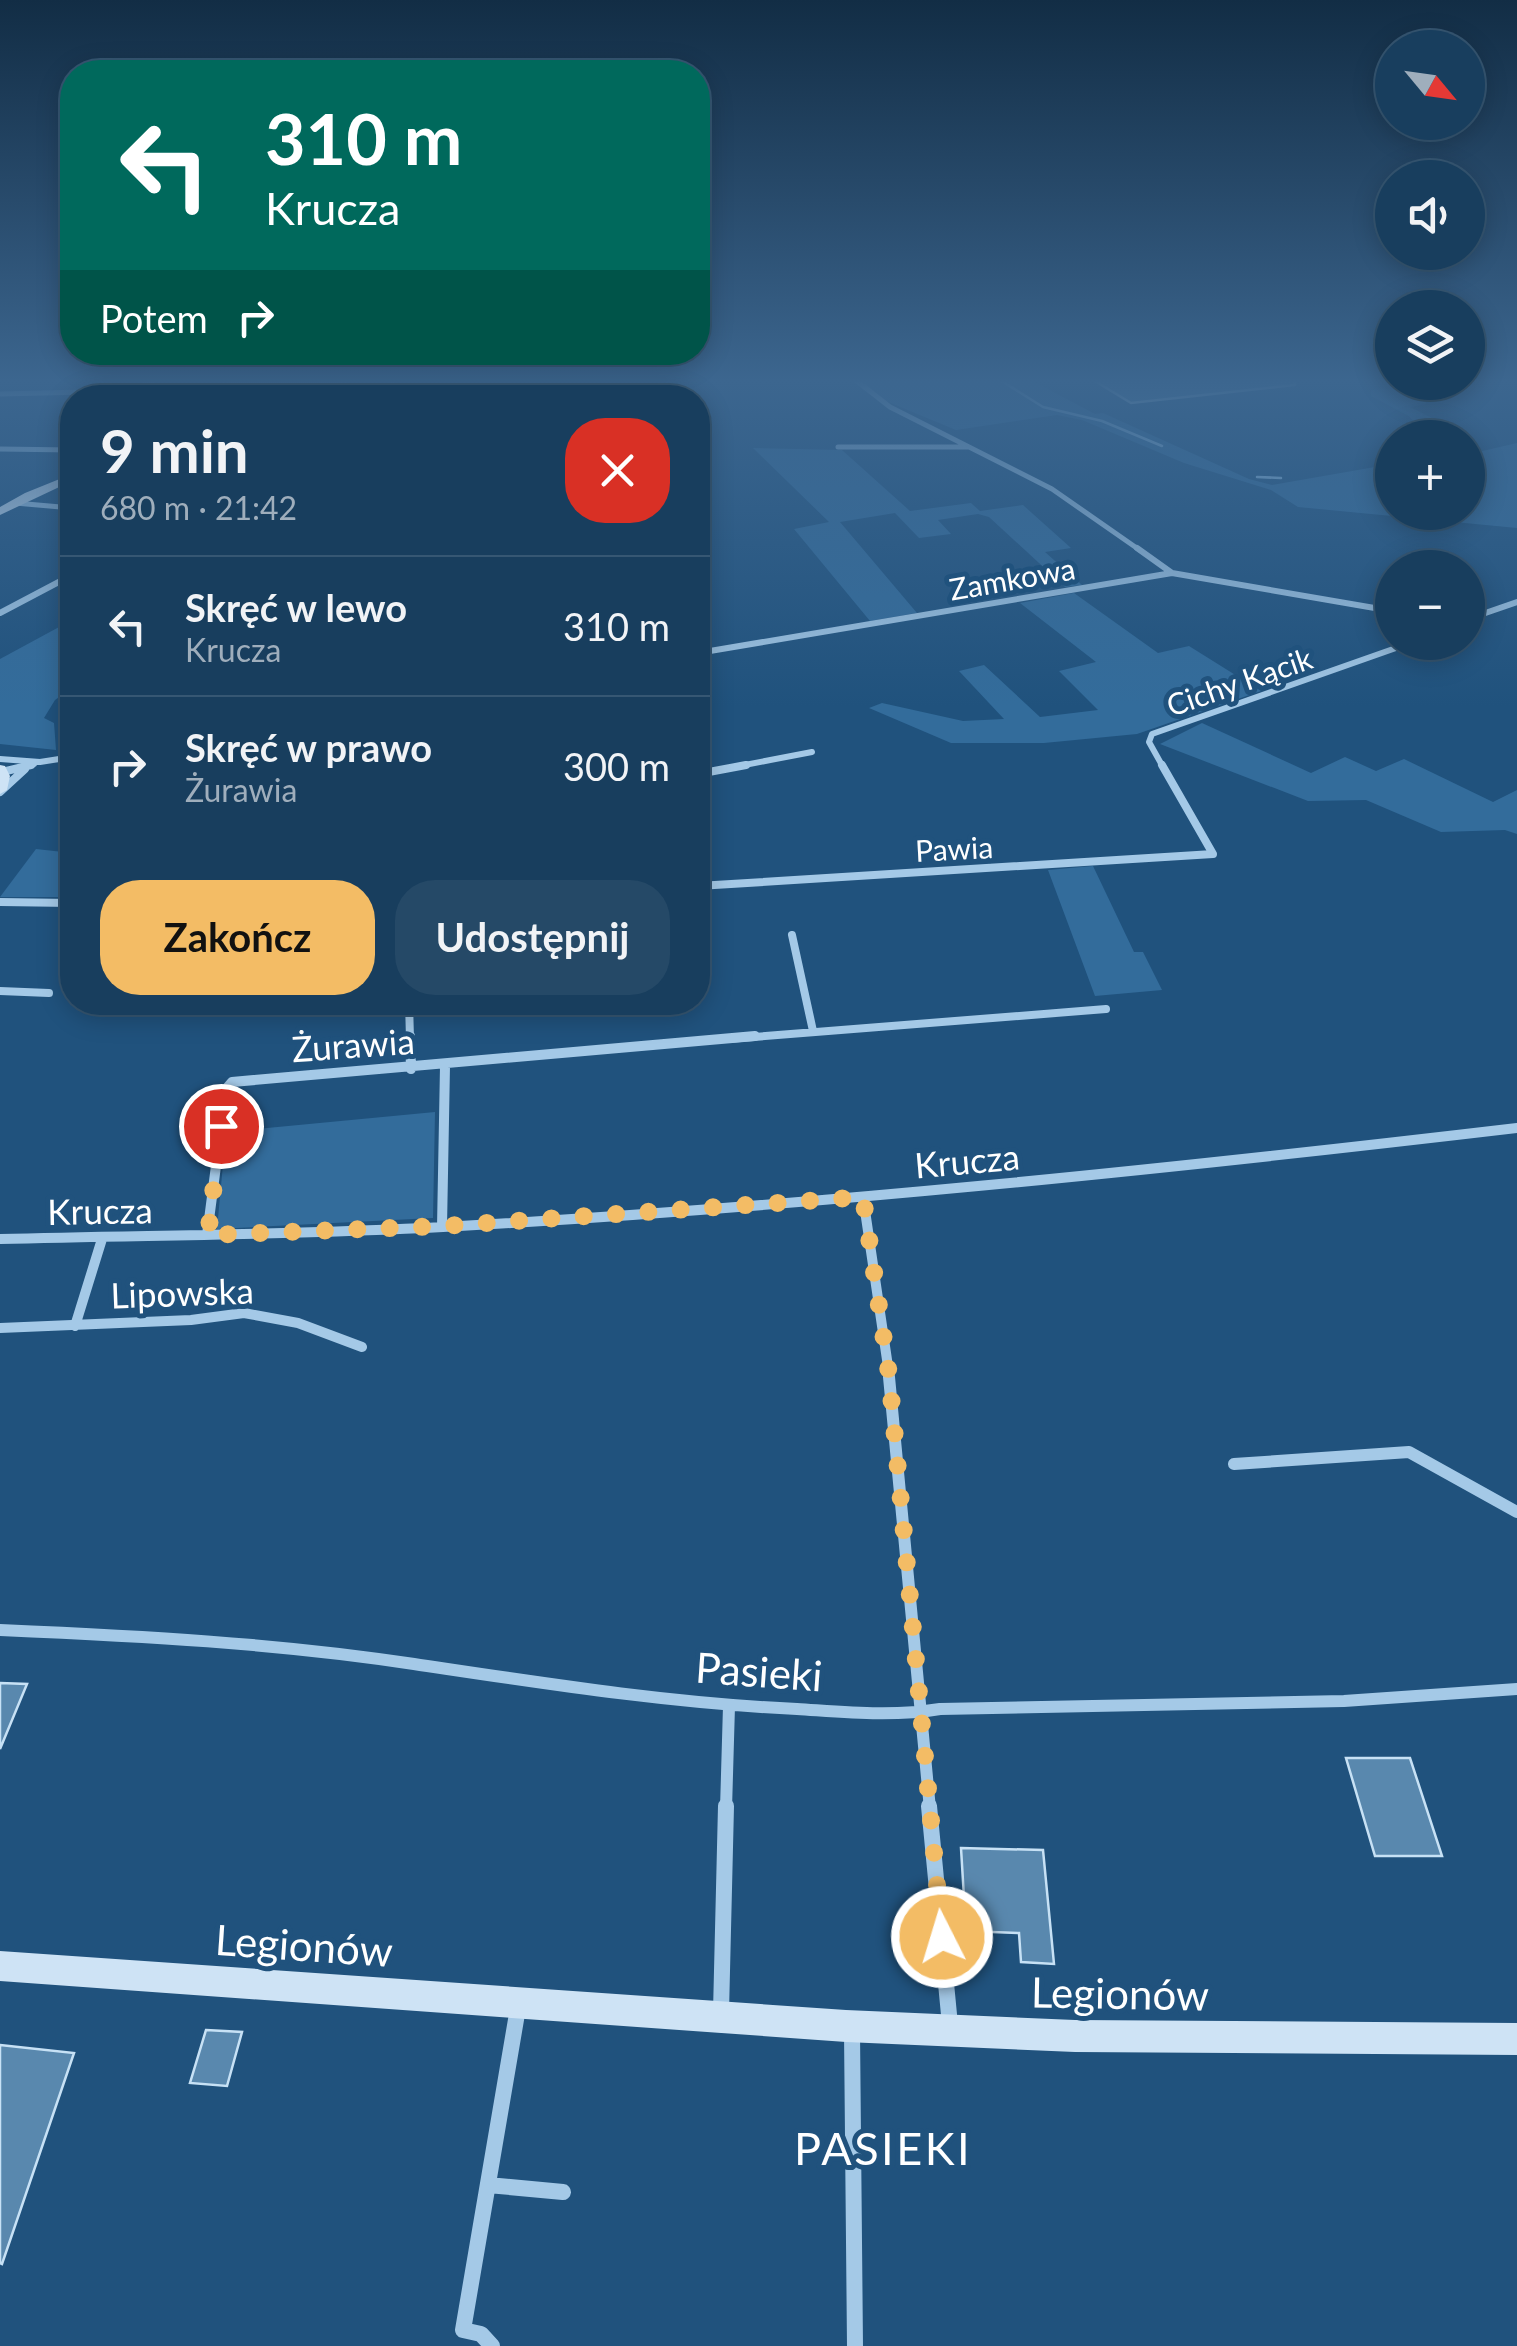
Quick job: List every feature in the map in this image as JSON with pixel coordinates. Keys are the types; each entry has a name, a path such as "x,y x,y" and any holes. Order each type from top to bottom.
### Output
{"street":[{"path":"0,512 9,503 48,487"},
{"path":"1047,487 1172,574"},
{"path":"9,503 60,507"},
{"name":"Zamkowa","path":"710,651 1172,574 1375,608"},
{"path":"0,613 60,580"},
{"path":"1485,614 1517,602"},
{"name":"Cichy Kącik","path":"1213,854 1149,742 1152,734 1375,655"},
{"path":"710,772 812,752"},
{"path":"0,791 1,768 60,758"},
{"path":"0,791 26,764"},
{"name":"Pawia","path":"710,885 1213,854"},
{"path":"0,902 60,903"},
{"path":"792,935 813,1031"},
{"path":"0,992 49,993"},
{"name":"Żurawia","path":"208,1235 226,1089 232,1082 246,1078 445,1066 1106,1008"},
{"path":"409,1015 411,1068"},
{"path":"442,1226 445,1066"},
{"name":"Krucza","path":"0,1239 442,1226 863,1197 1142,1171 1517,1128"},
{"path":"863,1197 889,1374 950,2030"},
{"path":"75,1326 102,1239"},
{"name":"Lipowska","path":"0,1328 244,1313 298,1324 362,1347"},
{"path":"1234,1464 1410,1452 1517,1512"},
{"name":"Pasieki","path":"0,1630 184,1638 410,1663 599,1693 729,1706 922,1712 1344,1701 1517,1689"},
{"path":"721,2018 729,1706"},
{"name":"Legionów","path":"0,1966 852,2026 1248,2039 1517,2039"},
{"path":"492,2346 481,2334 463,2330 519,2002"},
{"path":"852,2026 854,2346"},
{"path":"488,2185 563,2192"}],"shaded area":[{"path":"794,487 884,487 910,511 971,503 980,511 1023,505 1071,548 1045,552 1082,585 1065,587 989,517 978,514 938,520 951,534 919,538 895,513 840,522 917,613 870,621 794,529 829,522"},
{"path":"1263,487 1375,487 1375,514 1298,507"},
{"path":"1485,487 1517,487 1517,528 1485,525"},
{"path":"1074,593 1158,653 1189,646 1261,691 1137,734 1044,743 951,743 869,708 882,703 963,721 1004,719 959,671 984,665 1040,717 1098,710 1059,671 1096,662 1020,603"},
{"path":"60,626 60,696 44,718 54,723 56,750 0,744 0,659"},
{"path":"1202,723 1311,773 1345,757 1376,771 1404,759 1493,802 1517,790 1517,834 1505,830 1441,832 1366,800 1308,801 1160,744"},
{"path":"36,849 60,852 60,897 0,897"},
{"path":"1093,866 1134,952 1143,952 1162,990 1095,996 1048,870"},
{"path":"435,1112 433,1218 217,1229 226,1132"}],"building":[{"path":"0,1683 27,1684 0,1749"},
{"path":"1346,1758 1410,1758 1442,1856 1375,1856"},
{"path":"961,1848 1043,1850 1054,1964 1021,1962 1019,1933 966,1931"},
{"path":"206,2030 242,2032 227,2086 190,2083"},
{"path":"0,2045 74,2053 2,2264 0,2263"}],"district":[{"name":"PASIEKI","path":"883,2148"}],"route":[{"path":"221,1126 208,1235 442,1226 863,1197 889,1374 942,1937"}]}
